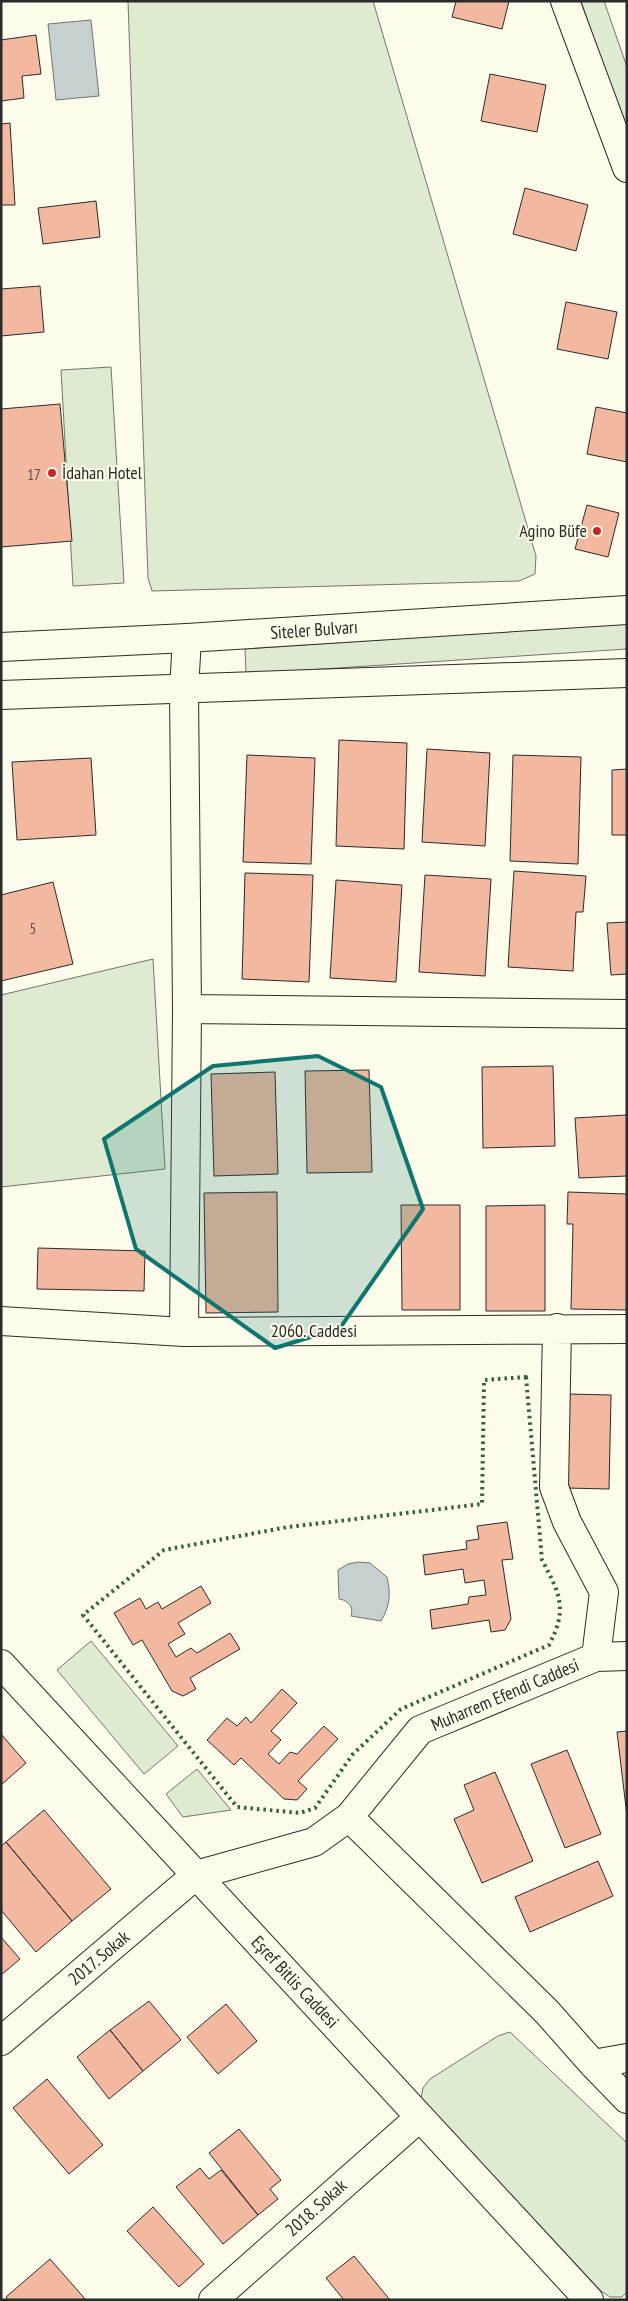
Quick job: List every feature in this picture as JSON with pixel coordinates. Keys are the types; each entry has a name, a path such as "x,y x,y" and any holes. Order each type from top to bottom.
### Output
{"street":[{"path":"565,1 627,168"},
{"name":"Siteler Bulvarı","path":"1,647 187,638 627,610"},
{"path":"184,1332 187,1010 184,690 187,638"},
{"path":"1,695 627,673"},
{"path":"187,1010 627,1014"},
{"name":"2060. Caddesi","path":"1,1321 184,1332 627,1329"},
{"path":"557,1328 554,1487 567,1522 604,1592 596,1657"},
{"name":"Muharrem Efendi Caddesi","path":"196,1875 314,1842 349,1817 420,1730 596,1657 627,1656"},
{"name":"Eşref Bitlis Caddesi","path":"1,1664 589,2300"},
{"path":"349,1817 540,2005 627,2099"},
{"name":"2017. Sokak","path":"1,2041 196,1875"},
{"path":"593,2064 627,2058"},
{"name":"2018. Sokak","path":"213,2300 420,2117"}],"highlighted area":[{"path":"318,1056 381,1087 423,1209 340,1328 275,1348 136,1249 104,1139 213,1066"}],"green space":[{"path":"128,1 373,1 536,556 535,574 519,581 152,591 148,578"},
{"path":"581,1 604,1 627,67 627,134"},
{"path":"111,367 124,583 73,586 61,370"},
{"path":"627,623 627,649 246,674 245,649"},
{"path":"153,959 165,1169 1,1187 1,995"},
{"path":"91,1641 178,1746 144,1774 57,1670"},
{"path":"197,1769 231,1810 183,1817 166,1794"},
{"path":"510,2032 627,2143 627,2292 622,2297 610,2297 601,2291 421,2098 423,2088 430,2079 498,2036"}],"shaded area":[{"path":"91,20 99,96 56,100 48,24"},
{"path":"358,1562 370,1563 387,1577 389,1600 381,1621 351,1616 352,1610 349,1604 339,1599 338,1570 348,1564"}],"building":[{"path":"456,1 509,1 502,29 452,17"},
{"path":"36,35 41,74 22,76 24,98 1,101 1,40"},
{"path":"490,74 546,85 537,132 481,121"},
{"path":"10,123 15,205 1,205 1,124"},
{"path":"525,188 588,205 576,251 513,234"},
{"path":"96,201 100,237 43,244 38,208"},
{"path":"40,286 44,332 1,336 1,289"},
{"path":"566,302 617,312 608,359 557,349"},
{"path":"60,404 72,541 1,547 1,409"},
{"path":"596,407 627,413 627,462 587,454"},
{"name":"Agino Büfe","path":"587,505 619,513 608,557 575,549"},
{"path":"339,740 407,743 404,849 336,846"},
{"path":"427,749 490,753 485,846 422,842"},
{"path":"247,755 315,758 311,864 243,862"},
{"path":"513,755 581,757 578,864 510,861"},
{"path":"91,758 96,835 17,840 12,762"},
{"path":"627,769 627,835 612,835 612,770"},
{"path":"514,871 586,876 583,912 576,912 573,971 508,967"},
{"path":"245,873 313,875 309,982 242,979"},
{"path":"425,875 491,879 485,976 419,972"},
{"path":"336,880 402,885 396,982 330,978"},
{"path":"53,882 73,964 1,981 1,895"},
{"path":"627,922 627,974 611,975 607,923"},
{"path":"553,1066 555,1146 483,1148 482,1067"},
{"path":"369,1070 372,1172 307,1173 305,1071"},
{"path":"275,1072 278,1174 214,1176 211,1074"},
{"path":"627,1115 627,1176 579,1178 575,1118"},
{"path":"277,1192 278,1312 206,1313 204,1193"},
{"path":"568,1192 627,1194 627,1310 571,1309 573,1224 567,1224"},
{"path":"401,1205 460,1205 460,1310 402,1310"},
{"path":"545,1205 545,1311 486,1311 486,1206"},
{"path":"38,1248 145,1251 144,1291 37,1289"},
{"path":"568,1394 611,1395 609,1489 566,1488"},
{"path":"507,1522 513,1559 502,1560 511,1619 505,1630 491,1632 489,1620 432,1629 430,1610 468,1604 469,1597 486,1595 484,1580 465,1583 463,1569 425,1575 423,1555 467,1549 466,1541 479,1539 477,1526"},
{"path":"201,1586 211,1603 178,1623 185,1634 168,1644 176,1657 191,1648 197,1653 230,1633 240,1649 190,1678 196,1689 183,1696 172,1691 142,1640 133,1645 114,1613 140,1598 146,1609 158,1602 162,1609"},
{"path":"282,1689 297,1703 271,1731 281,1740 268,1754 279,1764 290,1752 297,1754 324,1726 338,1739 298,1781 307,1789 297,1800 284,1799 241,1758 234,1765 207,1740 227,1718 237,1726 246,1717 251,1723"},
{"path":"627,1731 627,1816 617,1732"},
{"path":"1,1734 26,1763 1,1785"},
{"path":"567,1750 601,1834 565,1848 531,1764"},
{"path":"495,1772 533,1861 482,1883 454,1819 474,1810 464,1785"},
{"path":"44,1810 111,1889 72,1921 6,1842"},
{"path":"6,1842 72,1921 36,1952 1,1910 1,1846"},
{"path":"598,1861 613,1896 530,1932 515,1897"},
{"path":"1,1937 20,1959 1,1975"},
{"path":"149,2001 181,2040 143,2071 110,2030"},
{"path":"226,2004 257,2041 218,2074 187,2037"},
{"path":"110,2030 143,2071 109,2099 77,2057"},
{"path":"47,2079 103,2145 69,2174 13,2108"},
{"path":"239,2129 281,2180 270,2189 278,2199 258,2215 209,2153"},
{"path":"200,2168 209,2179 221,2170 258,2215 223,2244 176,2187"},
{"path":"153,2207 204,2264 179,2287 127,2231"},
{"path":"354,2256 390,2300 344,2300 326,2278"},
{"path":"50,2259 86,2300 8,2300 6,2297"}],"hedge":[{"path":"526,1377 542,1560 557,1592 560,1611 555,1632 549,1645 401,1709 353,1754 315,1808 300,1813 237,1807 83,1615 164,1550 288,1527 482,1504 484,1380 526,1377"}],"place":[{"name":"İdahan Hotel","path":"52,473"},
{"name":"Agino Büfe","path":"597,531"}]}
